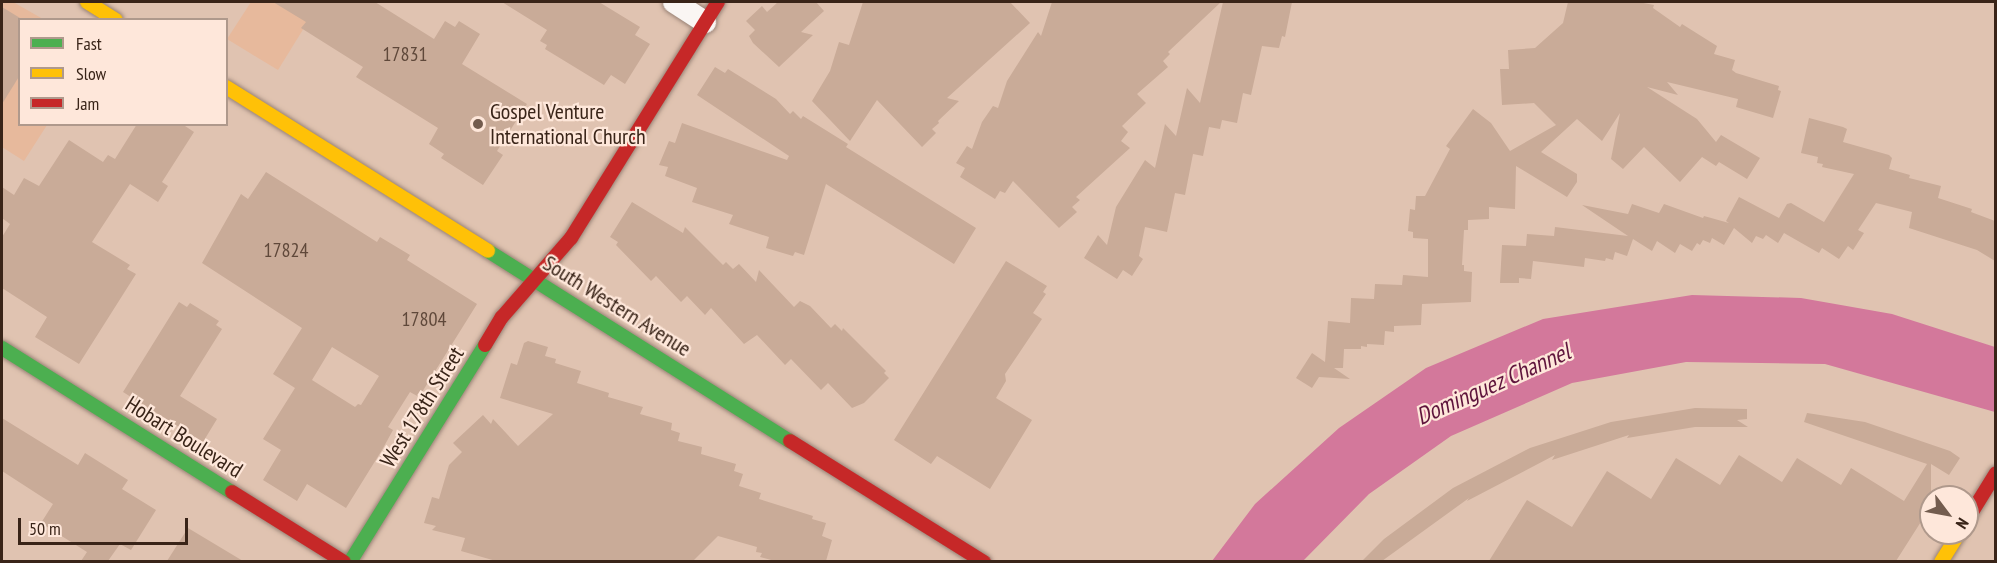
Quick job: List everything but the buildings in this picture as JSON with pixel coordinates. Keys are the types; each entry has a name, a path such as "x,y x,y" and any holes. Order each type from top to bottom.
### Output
{"street":[{"path":"87,2 113,18"},
{"path":"674,2 705,22"},
{"name":"West 178th Street","path":"350,561 502,317 537,280 572,237 718,2"},
{"name":"South Western Avenue","path":"228,88 984,561"},
{"name":"Hobart Boulevard","path":"2,348 344,561"},
{"path":"1979,500 1995,473"},
{"path":"1941,561 1951,545"}],"shaded area":[{"path":"2,2 13,2 41,18 18,18 18,126 46,126 24,161 2,147"},
{"path":"251,2 320,2 278,70 228,40"}],"water":[{"name":"Dominguez Channel","path":"1692,295 1801,298 1892,314 1995,347 1995,412 1825,364 1686,362 1572,383 1451,436 1369,494 1303,561 1212,561 1255,504 1339,428 1426,368 1543,319"}],"traffic: fast":[{"path":"488,251 790,441"},
{"path":"350,562 485,345"},
{"path":"2,348 232,492"}],"traffic: slow":[{"path":"87,2 113,18"},
{"path":"228,88 488,251"},
{"path":"1941,562 1952,545"}],"traffic: jam":[{"path":"485,345 502,317 571,238 718,2"},
{"path":"790,441 984,562"},
{"path":"1979,501 1996,473"},
{"path":"232,492 344,562"}],"place":[{"name":"Gospel Venture International Church","path":"478,124"}]}
